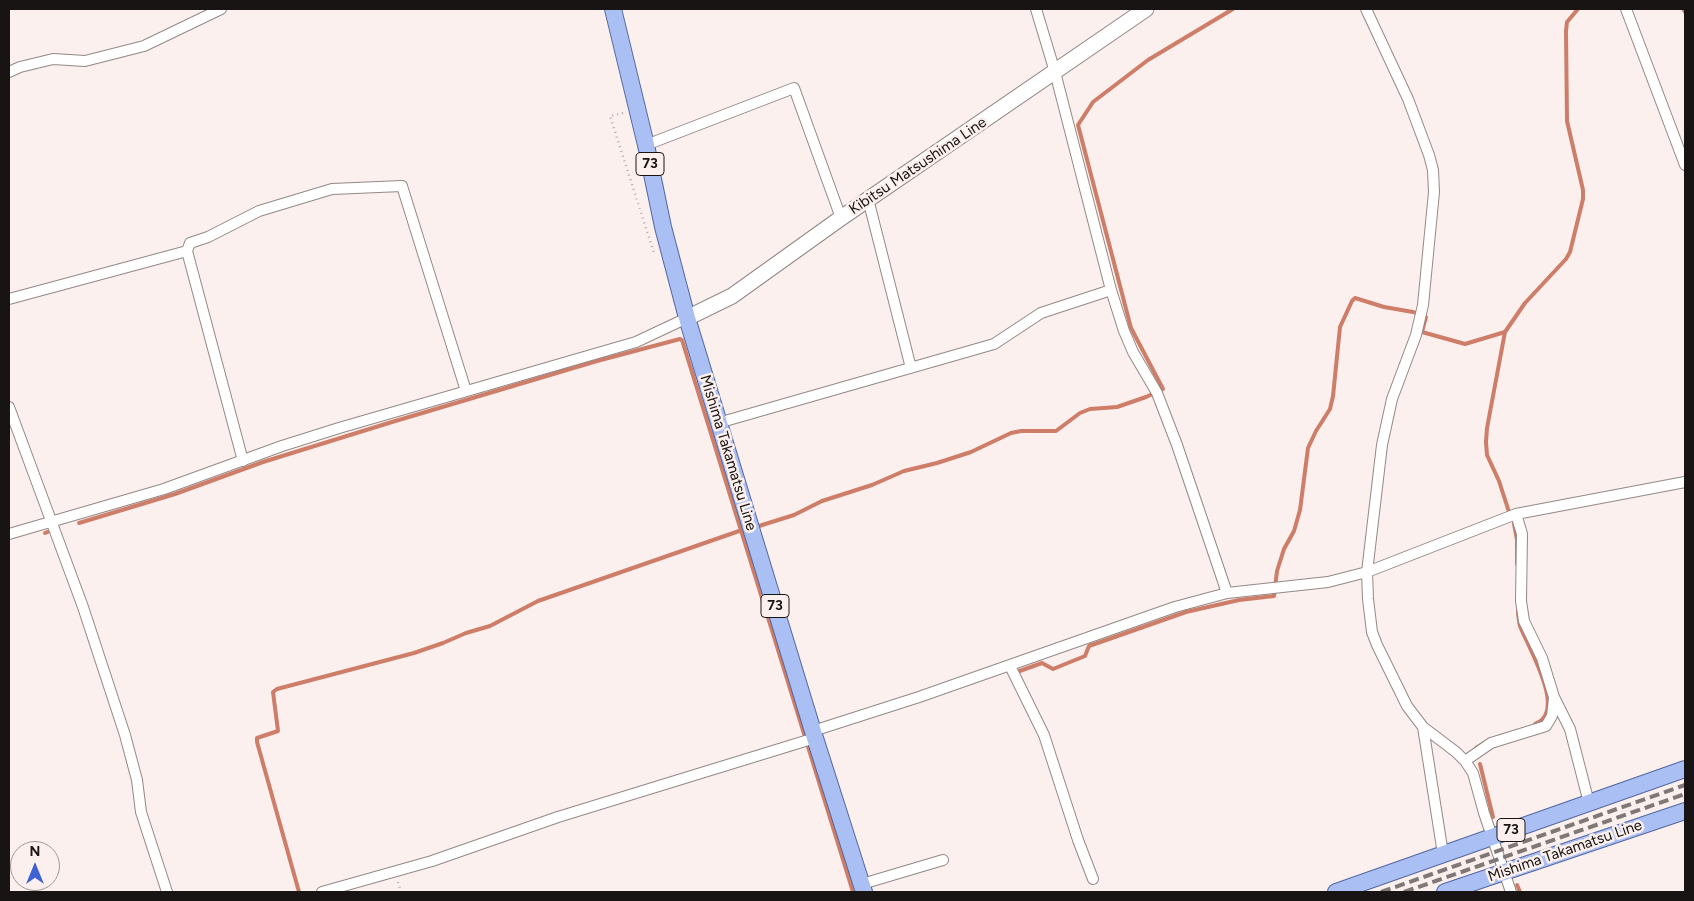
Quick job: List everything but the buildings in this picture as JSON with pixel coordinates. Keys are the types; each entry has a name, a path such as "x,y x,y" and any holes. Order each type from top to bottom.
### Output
{"main road":[{"name":"Mishima Takamatsu Line","path":"613,9 646,145 663,227 687,318 810,738 863,888"},
{"name":"Kibitsu Matsushima Line","path":"687,318 732,296 868,199 1146,9"},
{"name":"73","path":"1336,892 1685,769"},
{"name":"Mishima Takamatsu Line","path":"1445,892 1685,811"}],"street":[{"path":"9,72 20,67 52,59 85,61 144,46 221,9"},
{"path":"1036,9 1055,72 1111,290 1127,338 1156,392 1227,592"},
{"path":"1366,9 1408,100 1429,155 1433,170 1434,192 1422,314 1392,399 1384,436 1368,572 1368,614 1372,632 1407,706 1423,727 1465,761 1473,773 1503,872 1511,892"},
{"path":"1626,9 1685,165"},
{"path":"646,145 794,88 841,218"},
{"path":"243,461 187,251 190,243 208,237 259,211 332,188 402,186 466,390"},
{"path":"868,199 911,368"},
{"path":"9,299 187,251"},
{"path":"718,423 994,344 1041,313 1111,290"},
{"path":"9,534 164,489 339,428 636,342 687,318"},
{"path":"9,407 83,607 125,735 137,780 142,812 167,892"},
{"path":"322,892 432,861 558,818 810,738 919,697 1012,670 1176,607 1227,592 1328,582 1368,572 1516,514 1685,482"},
{"path":"1516,514 1522,534 1522,612 1524,621 1542,658 1554,697 1570,729 1589,803"},
{"path":"1012,670 1044,735 1078,840 1093,879"},
{"path":"1465,761 1491,743 1546,726 1552,716 1554,697"},
{"path":"1423,727 1442,854"},
{"path":"863,888 943,860"}],"path":[{"path":"629,112 610,116 656,261"}],"waterway":[{"path":"759,526 794,515 822,501 872,485 904,471 971,452 1011,433 1021,431 1056,431 1080,413 1090,409 1117,407 1163,389 1131,328 1078,125 1093,102 1148,60 1233,9"},
{"path":"1510,515 1499,481 1487,455 1487,428 1505,332 1525,303 1566,259 1570,252 1583,199 1583,190 1567,121 1566,31 1567,22 1578,9"},
{"path":"1014,673 1042,663 1053,669 1085,656 1089,646 1186,612 1239,600 1274,596 1277,571 1284,549 1294,531 1300,510 1308,448 1330,409 1340,327 1355,298 1426,317 1422,332 1465,344 1505,332"},
{"path":"79,523 175,494 263,462 392,422 597,361 680,339 682,340 853,892"},
{"path":"1514,524 1517,540 1517,564"},
{"path":"299,892 257,742 257,738 278,731 273,692 277,689 414,653 443,643 466,633 490,626 538,601 742,530"},
{"path":"45,533 50,531"},
{"path":"1518,611 1520,626 1537,663 1547,694 1548,707 1544,717 1535,724"},
{"path":"1476,748 1486,742"},
{"path":"1480,764 1493,817"},
{"path":"1517,885 1520,892"}],"railway":[{"path":"1381,892 1685,785"},
{"path":"1404,892 1685,794"}]}
